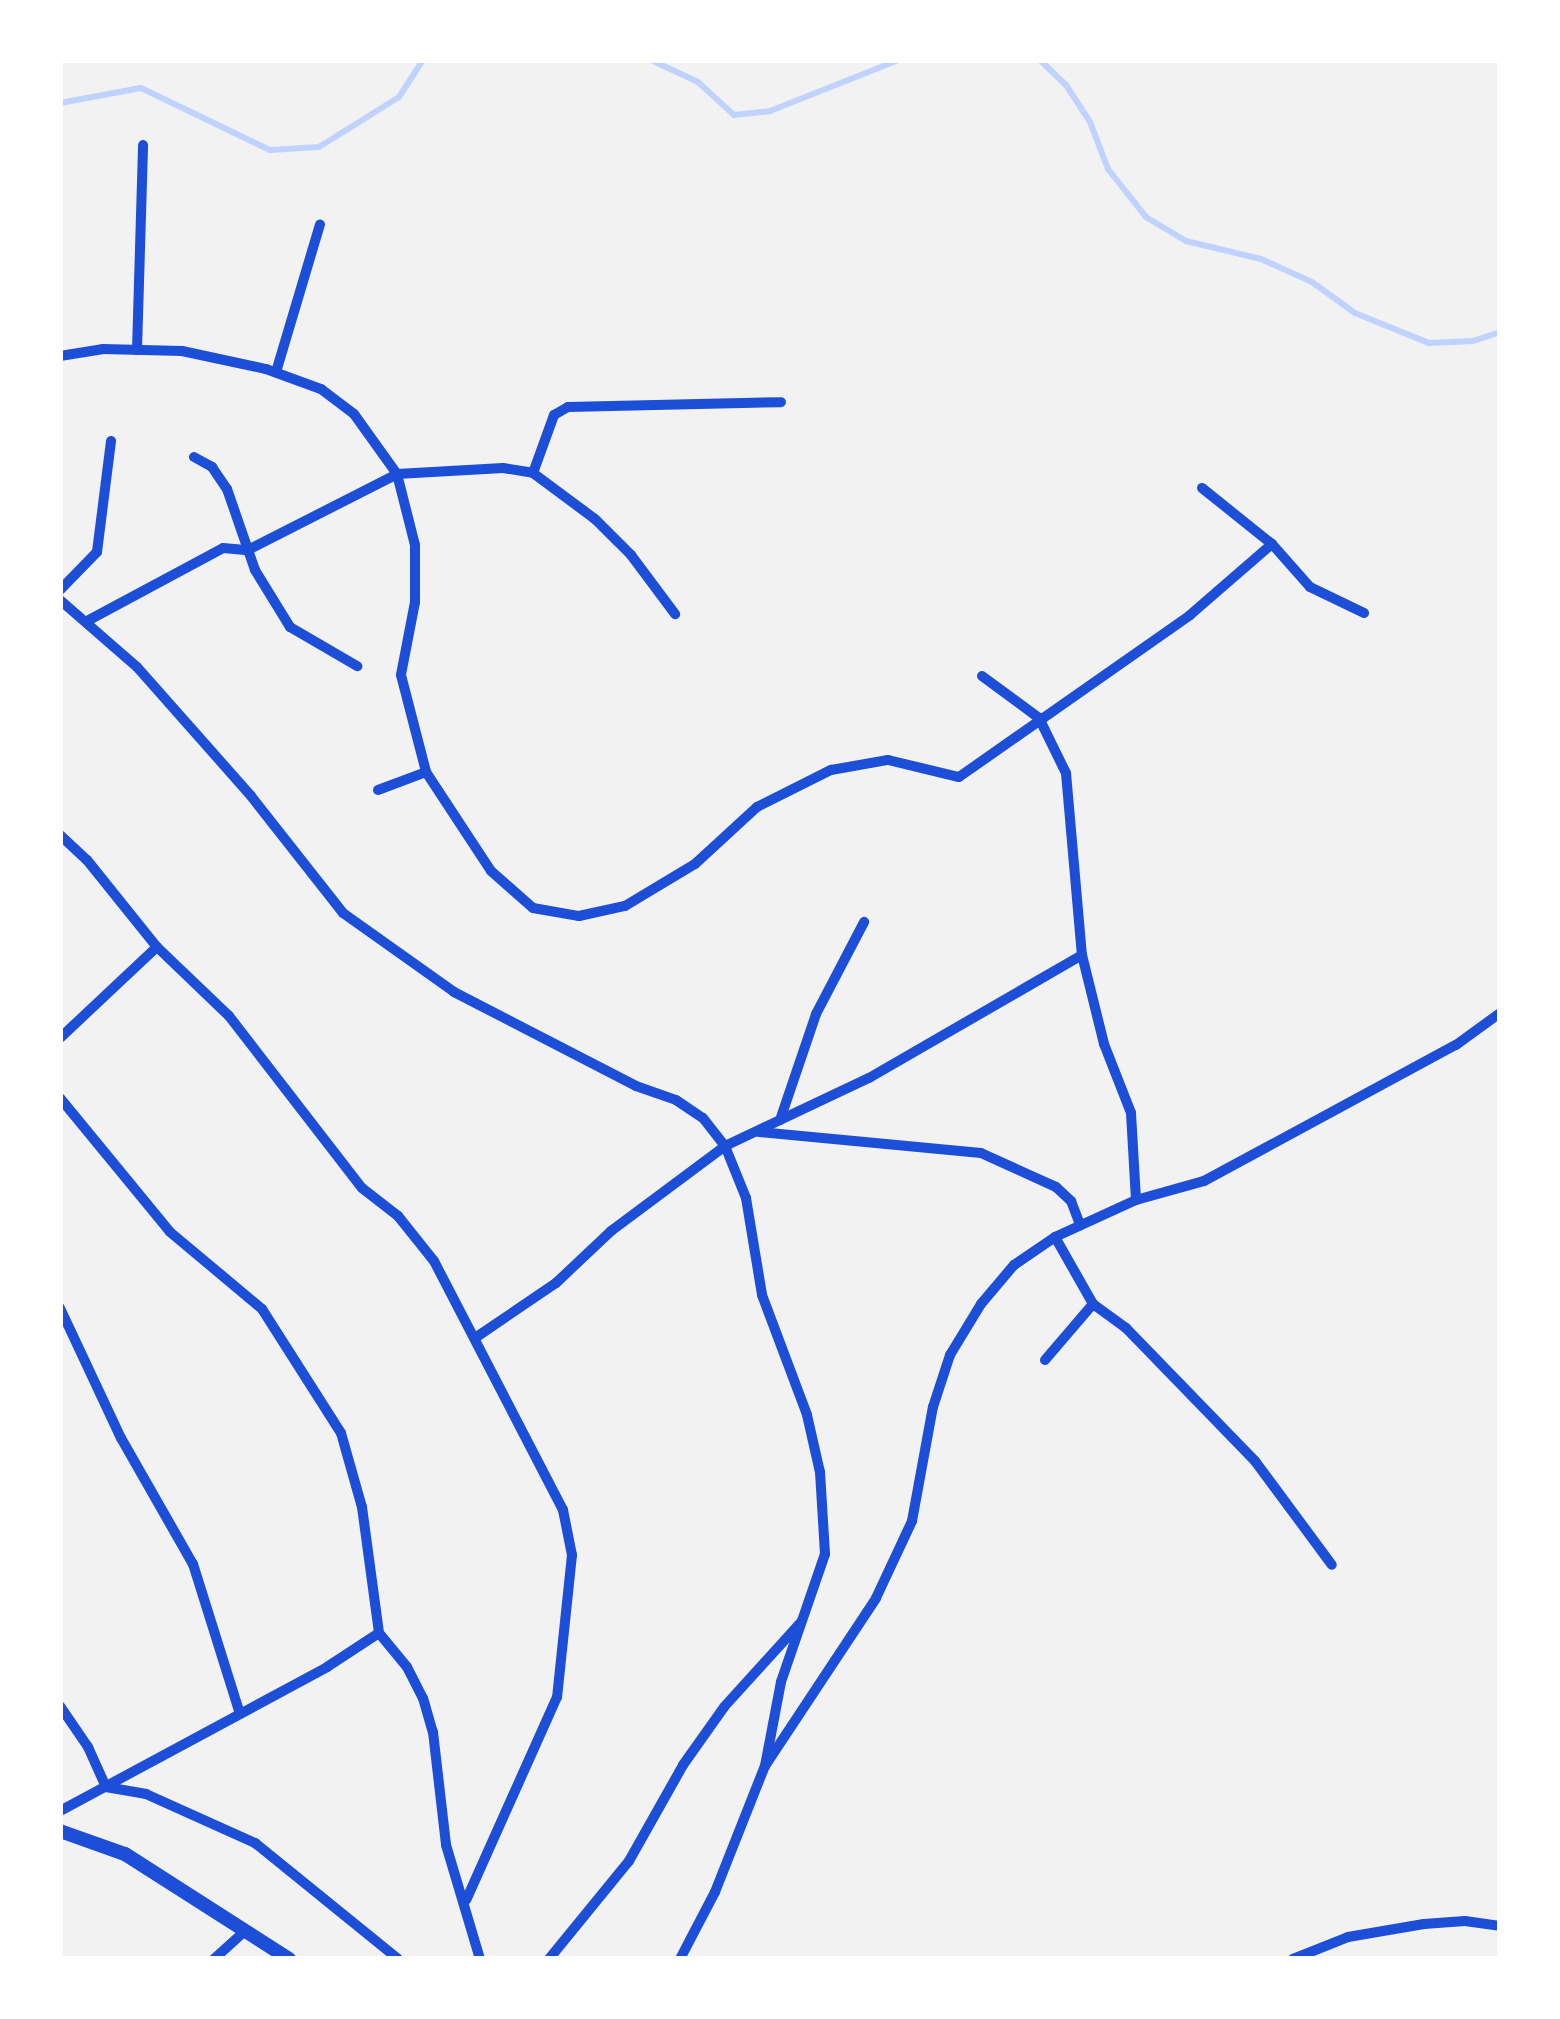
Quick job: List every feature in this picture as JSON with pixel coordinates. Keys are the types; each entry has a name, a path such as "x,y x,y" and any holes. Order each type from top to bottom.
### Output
{"street":[{"path":"137,350 143,145"},
{"path":"276,372 320,224"},
{"path":"60,356 182,351 276,372 321,389 354,414 398,474 415,545 415,602 400,675 426,772 491,871 533,908 579,916 626,906 695,864 757,806 831,770 888,760 959,777 1190,615 1272,544"},
{"path":"532,473 554,415 568,407 781,402"},
{"path":"60,590 97,552 111,441"},
{"path":"194,457 212,467 227,488 269,598 290,627 357,666"},
{"path":"88,620 223,548 248,550 398,474 502,468 532,473 631,555 674,614"},
{"path":"1202,488 1272,544 1310,587 1364,614"},
{"path":"60,600 137,667 250,796 343,913 371,936 473,1002 636,1086 676,1100 703,1118 725,1146 746,1198 762,1294 807,1415 820,1472 825,1554 809,1613 781,1682 765,1766 716,1892 680,1959"},
{"path":"982,676 1039,718 1066,773 1082,955 1104,1044 1131,1113 1136,1200"},
{"path":"378,790 426,772"},
{"path":"60,836 87,860 157,947 229,1016 362,1187 410,1231 434,1261 563,1510 572,1555 557,1697 466,1900"},
{"path":"780,1120 816,1014 864,922"},
{"path":"60,1038 157,947"},
{"path":"476,1338 556,1283 611,1231 725,1146 869,1078 1082,955"},
{"path":"765,1766 876,1598 912,1521 933,1407 950,1355 981,1304 1014,1264 1055,1237 1136,1200 1204,1180 1456,1046 1500,1013"},
{"path":"60,1098 170,1232 262,1309 305,1369 341,1433 362,1507 379,1633 407,1667 423,1697 433,1732 446,1845 480,1959"},
{"path":"756,1132 981,1153 1056,1186 1071,1201 1080,1226"},
{"path":"1055,1237 1093,1304 1126,1328 1255,1461 1332,1565"},
{"path":"1045,1360 1093,1304"},
{"path":"60,1308 121,1438 193,1564 240,1714"},
{"path":"549,1959 629,1862 724,1707 809,1613"},
{"path":"60,1811 379,1633"},
{"path":"60,1706 88,1747 106,1787"},
{"path":"106,1787 146,1794 255,1844 398,1959"},
{"path":"60,1831 125,1854 289,1959"},
{"path":"1293,1959 1348,1937 1424,1924 1465,1921 1500,1926"},
{"path":"214,1959 246,1930"}],"waterway":[{"path":"60,103 141,88 270,150 319,147 399,97 423,60"},
{"path":"651,60 698,82 734,115 770,111 899,60"},
{"path":"1040,60 1066,85 1090,122 1108,169 1146,217 1186,241 1261,259 1312,282 1355,313 1429,343 1473,341 1500,332"}]}
